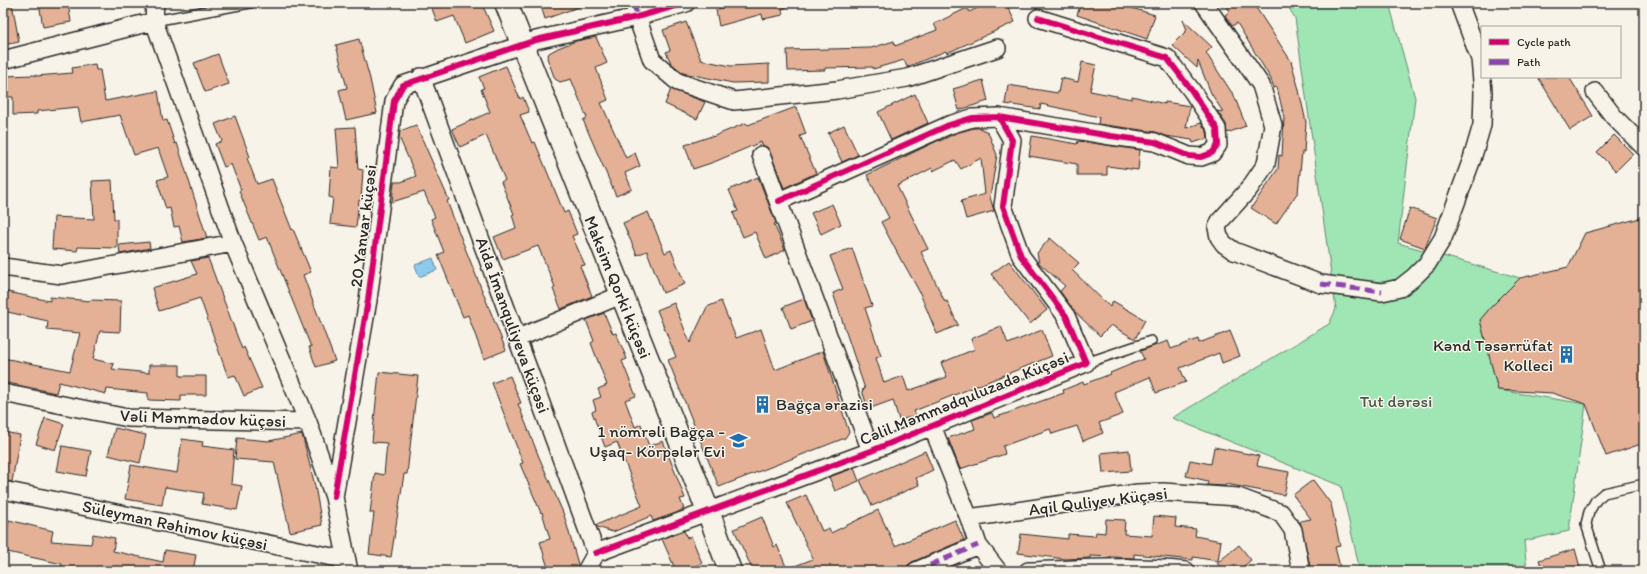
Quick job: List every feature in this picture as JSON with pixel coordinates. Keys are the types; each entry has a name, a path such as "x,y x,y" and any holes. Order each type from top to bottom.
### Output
{"main road":[{"name":"Maksim Qorki küçəsi","path":"506,3 708,511 730,571"}],"street":[{"name":"20 Yanvar küçəsi","path":"155,3 154,21 233,242 308,422 334,497 348,566"},
{"path":"522,45 635,10 685,3"},
{"path":"1204,3 1261,85 1272,125 1266,164 1250,188 1220,221 1217,228 1219,237 1224,244 1234,250 1321,284 1382,292 1400,288 1414,278 1427,264 1443,238 1482,126 1482,78"},
{"path":"1459,3 1480,59 1481,70"},
{"path":"635,10 652,60 678,82 734,101 837,90 907,78 997,48"},
{"path":"779,202 950,126 972,118 999,117 1156,142 1189,156 1201,157 1212,153 1218,145 1217,129 1192,91 1167,58 1038,18"},
{"path":"3,60 154,21"},
{"name":"20 Yanvar küçəsi","path":"334,497 368,300 394,101 403,84 522,45"},
{"name":"Aida İmanquliyeva küçəsi","path":"421,77 596,553"},
{"path":"1594,92 1614,117 1644,147"},
{"name":"Cəlil Məmmədquluzadə Küçəsi","path":"596,553 871,451 1086,364 1066,316 1021,256 1003,206 1012,140 999,117"},
{"name":"Cəlil Məmmədquluzadə Küçəsi","path":"761,155 871,451"},
{"path":"3,268 62,275 233,242"},
{"path":"518,338 621,295"},
{"name":"Vəli Məmmədov küçəsi","path":"3,393 128,418 308,422"},
{"path":"932,426 969,518 978,545 998,571"},
{"name":"Süleyman Rəhimov küçəsi","path":"3,490 348,566"},
{"name":"Aqil Quliyev Küçəsi","path":"969,518 1138,493 1163,492 1238,497 1281,513 1293,530 1301,571"},
{"path":"916,571 978,545"},
{"path":"586,571 596,553"},
{"path":"1028,571 1103,568 1168,569 1186,571"}],"lane":[{"path":"154,21 250,3"},
{"path":"1086,364 1151,341"},
{"path":"1601,571 1586,524 1589,512 1596,500 1604,493 1644,484"}],"green space":[{"name":"Tut dərəsi","path":"1286,3 1389,3 1415,98 1398,243 1520,278 1480,320 1498,390 1586,404 1569,531 1524,541 1527,571 1360,571 1341,486 1172,418 1329,324 1336,309 1295,18"}],"water":[{"path":"433,258 437,270 419,277 415,265"}],"building":[{"path":"3,3 12,3 19,42 3,45"},
{"path":"39,3 68,3 71,22 43,27"},
{"path":"430,3 483,3 482,4 494,31 465,43 454,16 437,22"},
{"path":"540,3 584,3 584,5 545,19"},
{"path":"734,3 787,3 787,7 782,9 783,15 763,19 762,14 719,26 716,10"},
{"path":"988,3 1006,3 1015,22 947,53 946,51 907,67 904,60 873,69 873,67 825,68 825,70 788,71 787,50 871,48 894,41 895,46 937,30 934,24 967,8 969,12"},
{"path":"1081,3 1115,3 1155,15 1147,39 1077,15"},
{"path":"1224,3 1253,3 1291,61 1298,86 1306,122 1304,152 1302,152 1298,192 1276,224 1251,208 1278,169 1279,155 1282,156 1284,117 1277,87 1274,88 1271,79 1237,23 1232,26 1228,20 1225,15 1230,11"},
{"path":"1183,20 1212,47 1206,53 1233,93 1246,126 1227,133 1226,124 1217,111 1223,112 1211,93 1198,61 1197,68 1172,45 1187,30"},
{"path":"686,22 701,60 731,66 769,64 769,82 733,83 683,73 671,63 666,52 670,50 663,30"},
{"path":"596,37 607,63 596,68 608,100 601,103 626,158 635,153 640,166 625,173 632,189 616,196 583,120 587,118 571,79 560,82 555,79 547,58 549,53 558,48 576,41"},
{"path":"359,39 370,79 377,113 346,120 339,90 347,88 336,45"},
{"path":"218,54 229,84 205,92 194,63"},
{"path":"1082,62 1096,65 1090,91 1132,99 1132,96 1165,104 1165,102 1190,106 1186,128 1201,123 1207,132 1208,138 1193,143 1192,140 1166,136 1156,132 1098,124 1099,117 1041,104 1040,109 1005,104 1008,85 1058,93 1061,78 1078,82"},
{"path":"95,64 96,70 100,70 105,101 158,91 163,121 167,120 175,144 177,143 207,238 183,242 179,226 174,227 170,208 166,209 157,180 168,177 158,148 134,155 120,115 81,122 78,107 37,111 37,114 13,115 13,97 3,97 3,76 36,76 73,73 72,68"},
{"path":"506,66 520,99 523,97 529,112 520,115 532,143 535,142 564,213 568,211 577,234 572,236 585,265 580,266 592,296 561,309 553,289 555,287 538,246 503,259 494,237 516,228 512,215 514,214 501,182 505,180 486,135 460,147 452,129 490,112 481,89 484,88 479,77"},
{"path":"1539,78 1570,78 1593,116 1570,130"},
{"path":"983,80 988,101 959,110 953,89"},
{"path":"671,89 705,102 697,119 665,104"},
{"path":"915,94 928,123 891,140 878,112"},
{"path":"796,107 806,134 800,136 816,173 784,188 770,152 767,147 762,145 761,142 714,162 693,169 685,145 712,137 746,123 748,125"},
{"path":"235,116 250,157 247,158 257,184 272,179 292,230 293,229 311,272 303,275 335,361 316,367 309,347 311,347 267,237 259,240 239,191 241,190 231,164 224,167 215,144 222,141 215,124"},
{"path":"416,125 449,200 447,201 506,350 484,359 468,315 463,317 438,255 444,252 431,219 435,217 424,192 392,202 394,182 401,182 416,176 399,137 400,131"},
{"path":"844,125 858,155 842,162 828,133"},
{"path":"355,127 358,169 363,170 361,200 359,200 356,227 330,224 333,198 329,197 331,167 339,168 336,128"},
{"path":"979,128 988,132 997,155 990,197 994,211 966,219 961,201 985,194 981,158 961,169 955,160 933,171 932,168 897,186 928,249 921,252 958,325 937,334 919,291 881,222 889,218 867,175 939,140 940,141 956,133"},
{"path":"1614,135 1633,154 1616,171 1597,152"},
{"path":"1032,136 1077,144 1078,141 1140,150 1138,170 1107,166 1107,175 1077,175 1077,164 1029,156"},
{"path":"758,177 776,223 774,224 785,250 766,259 755,232 743,237 733,213 738,211 729,190"},
{"path":"112,180 114,219 117,219 117,248 78,247 77,251 52,249 54,217 94,219 92,181"},
{"path":"832,204 841,224 821,234 811,213"},
{"path":"1410,208 1437,218 1425,248 1400,239"},
{"path":"648,212 665,253 671,250 685,284 663,293 647,251 637,255 623,223"},
{"name":"Kənd Təsərrüfat Kolleci","path":"1644,217 1644,443 1606,456 1586,404 1552,393 1498,390 1480,320 1520,278 1568,267 1585,233"},
{"path":"1050,238 1079,263 1072,270 1110,307 1113,301 1145,320 1135,339 1111,325 1100,336 1074,311 1060,291 1065,286 1039,263 1037,253"},
{"path":"149,242 150,248 120,254 119,245"},
{"path":"852,248 872,306 865,308 881,356 876,358 884,383 903,376 908,391 947,377 941,363 975,349 971,339 1001,326 1008,344 1042,330 1052,356 914,411 916,416 899,420 893,400 868,409 862,390 865,389 833,293 843,289 830,256"},
{"path":"208,258 242,349 244,347 262,388 244,396 235,375 228,377 200,298 159,311 152,288 197,274 191,261"},
{"path":"1009,261 1047,310 1030,324 991,274"},
{"path":"3,291 50,301 50,297 90,301 121,301 120,332 100,331 93,359 114,364 112,369 149,373 149,365 180,365 180,376 206,376 206,395 181,395 181,401 148,400 148,393 107,389 106,394 59,382 56,393 3,382 3,358 70,371 80,333 47,330 48,321 3,311"},
{"path":"804,299 812,321 791,329 783,307"},
{"name":"Bağça ərazisi","path":"721,301 736,338 761,329 775,370 823,351 849,432 845,438 719,487 668,360 676,357 657,310 674,303 690,343 707,307"},
{"path":"604,313 613,334 616,333 627,359 622,361 636,396 625,400 635,427 641,424 649,446 663,441 685,498 680,499 684,509 676,513 653,521 651,516 613,532 597,527 596,525 642,506 617,442 605,447 592,412 596,410 593,400 601,397 598,389 607,385 591,343 594,341 586,320"},
{"path":"1230,331 1240,356 1222,363 1219,353 1180,368 1186,382 1156,393 1150,377 1114,392 1123,414 1099,423 1103,433 1083,441 1077,426 1052,434 1050,429 1003,446 1005,454 960,469 948,438 975,429 972,420 992,413 994,418 1064,393 1063,390 1083,382 1084,384 1111,374 1110,373 1144,359 1140,351 1168,341 1171,349 1198,339 1199,343"},
{"path":"379,372 418,376 407,474 404,474 391,557 369,554 374,513 370,513 375,473 384,475 387,443 372,442"},
{"path":"510,376 521,403 518,404 564,515 578,564 576,571 549,571 540,542 550,539 542,512 541,513 520,464 523,463 492,383"},
{"path":"45,418 64,424 55,450 36,444"},
{"path":"115,428 146,435 140,463 108,455"},
{"path":"3,432 20,435 12,482 3,480"},
{"path":"302,434 315,486 322,525 290,532 274,462 235,459 237,438 269,441"},
{"path":"182,439 203,442 202,446 234,450 231,484 242,486 237,510 202,504 204,493 165,487 162,505 125,499 131,465 177,473"},
{"path":"62,446 91,451 86,476 57,471"},
{"path":"1214,447 1259,456 1257,466 1289,472 1284,495 1226,484 1225,486 1207,485 1208,481 1186,476 1190,460 1211,464"},
{"path":"1129,450 1131,471 1103,473 1101,453"},
{"path":"925,451 933,470 916,478 919,485 872,506 860,480"},
{"path":"854,468 859,481 835,491 829,477"},
{"path":"1313,480 1331,504 1340,546 1335,547 1341,571 1311,571 1300,521 1311,519 1293,495"},
{"path":"806,495 822,531 829,528 831,533 878,510 895,546 955,520 964,540 912,562 908,565 906,571 753,571 734,529 762,517 774,547 777,545 787,569 813,559 787,503"},
{"path":"1154,516 1176,518 1175,527 1196,529 1195,536 1221,541 1218,561 1193,557 1193,560 1134,554 1134,558 1090,556 1090,558 1065,559 1018,553 1021,534 1068,539 1068,534 1095,536 1096,532 1105,533 1106,519 1125,520 1124,534 1152,536"},
{"path":"9,520 53,531 51,541 91,544 93,534 115,538 113,551 163,562 165,550 196,555 193,571 70,571 61,569 62,564 3,551"},
{"path":"684,531 687,538 691,536 702,563 684,571 676,571 662,539"},
{"path":"1239,545 1251,560 1238,571 1223,571 1217,563"},
{"path":"1575,549 1581,571 1543,571 1539,560"}],"marked path":[{"path":"634,3 637,17"},
{"path":"1321,284 1382,292"},
{"path":"916,571 978,545"}],"cycle path":[{"path":"334,497 368,300 394,101 403,85 536,40 637,17 686,3"},
{"path":"779,201 949,125 972,118 999,117 1155,142 1189,156 1201,157 1212,153 1218,145 1217,129 1192,91 1167,58 1038,18"},
{"path":"596,553 871,451 1086,363 1066,316 1021,256 1003,206 1012,140 999,117"}],"place":[{"name":"Kənd Təsərrüfat Kolleci","path":"1566,355"},
{"name":"Bağça ərazisi","path":"763,404"},
{"name":"1 nömrəli Bağça - Uşaq- Körpələr Evi","path":"738,441"}]}
